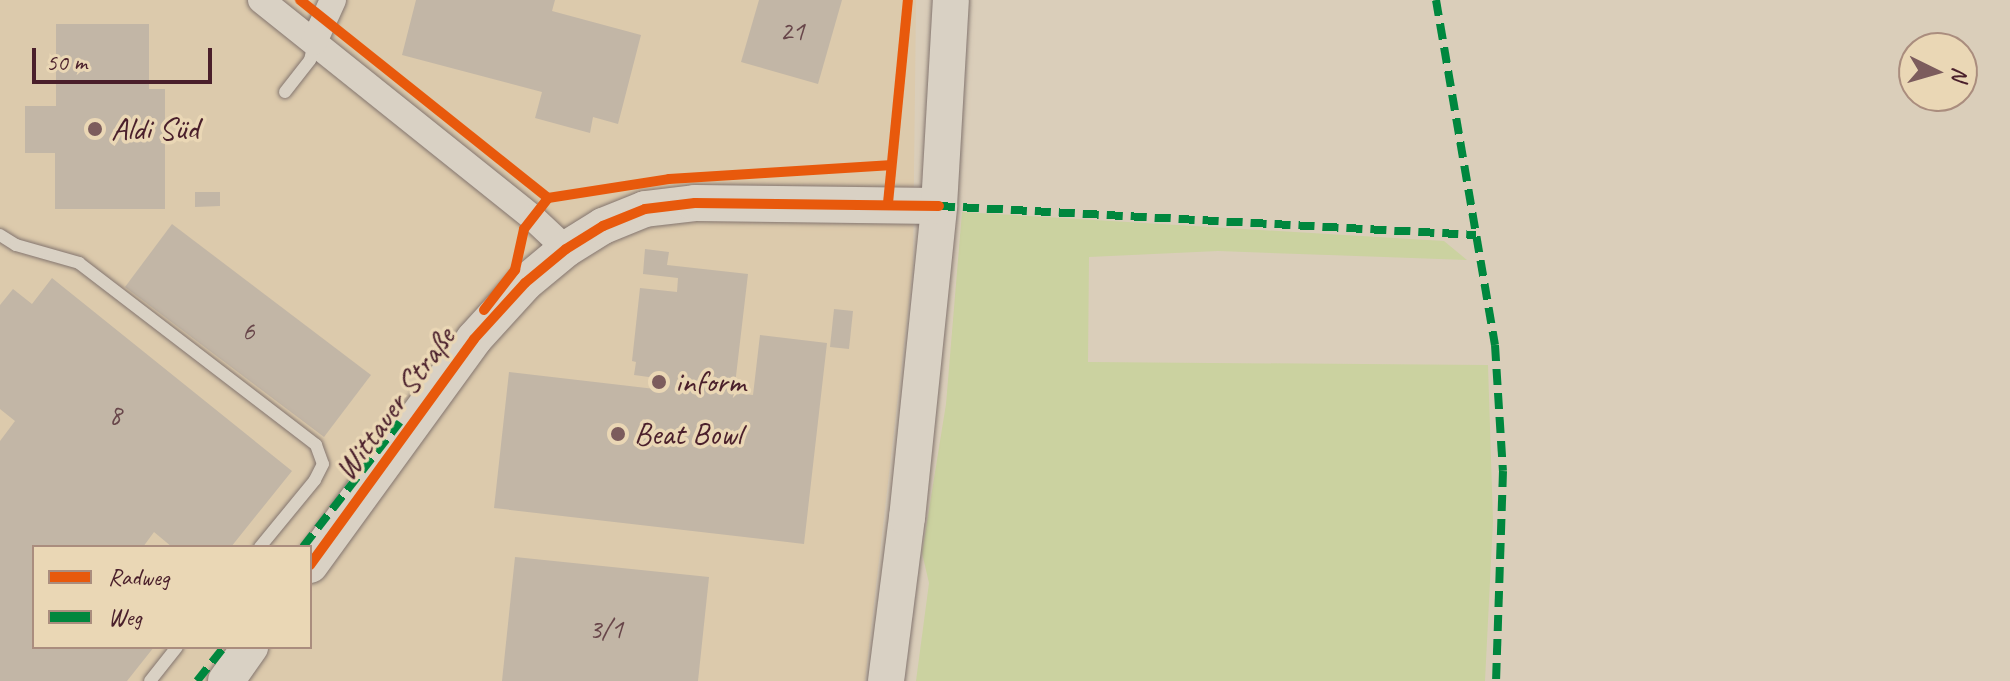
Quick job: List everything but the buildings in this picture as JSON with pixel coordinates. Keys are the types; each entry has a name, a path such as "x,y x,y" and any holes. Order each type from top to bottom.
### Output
{"street":[{"path":"261,0 533,218 566,249"},
{"path":"314,42 333,0"},
{"path":"886,681 907,518 939,206 951,0"},
{"name":"Wittauer Straße","path":"312,562 474,339 525,283 566,249 603,226 645,209 695,203 939,206"},
{"path":"226,681 249,649"}],"lane":[{"path":"285,92 310,60 314,42"},
{"path":"0,235 16,245 79,263 316,445 323,464 315,480 262,545"},
{"path":"150,681 175,649"}],"shaded area":[{"path":"0,0 916,0 913,267 865,681 0,681"}],"green space":[{"path":"962,212 1444,241 1467,260 1218,251 1089,257 1088,362 1488,365 1493,521 1485,681 916,681 929,583 922,553 946,404"}],"marked path":[{"path":"1436,0 1495,345 1503,471 1496,681"},
{"path":"939,206 1476,235"},
{"path":"305,545 400,422"},
{"path":"197,681 222,649"}],"cycle path":[{"path":"300,0 548,198"},
{"path":"888,203 908,0"},
{"path":"484,310 515,270 524,229 548,198 669,179 889,165"},
{"path":"312,562 474,339 525,283 566,249 603,226 645,209 695,203 939,206"}],"place":[{"name":"Aldi Süd","path":"95,129"},
{"name":"inform","path":"659,382"},
{"name":"Beat Bowl","path":"618,434"}]}
